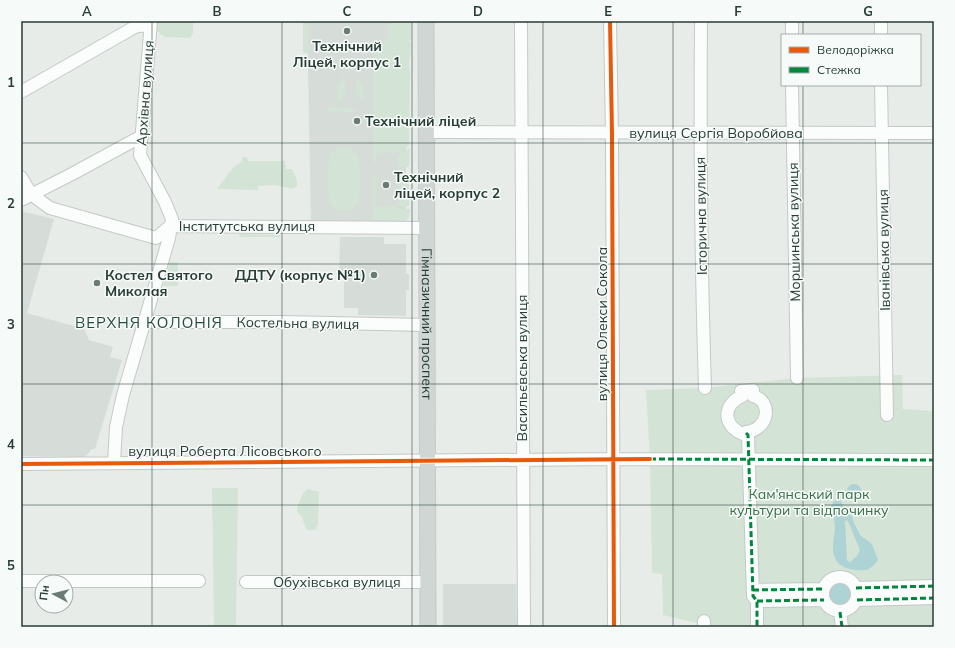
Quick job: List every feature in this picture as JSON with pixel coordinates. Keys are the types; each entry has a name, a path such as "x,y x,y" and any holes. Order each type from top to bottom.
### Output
{"main road":[{"name":"Гімназичний проспект","path":"426,21 428,627"}],"street":[{"name":"Васильєвська вулиця","path":"520,21 524,627"},
{"name":"вулиця Олекси Сокола","path":"610,21 612,134 614,627"},
{"name":"Історична вулиця","path":"701,21 701,256 705,388"},
{"path":"792,21 792,34"},
{"path":"881,21 881,34"},
{"path":"21,92 133,28 151,23"},
{"name":"Архівна вулиця","path":"114,462 116,427 122,401 169,238 172,219 165,202 140,155 151,23"},
{"name":"Моршинська вулиця","path":"792,86 797,378"},
{"name":"Іванівська вулиця","path":"882,86 887,415"},
{"name":"вулиця Сергія Воробйова","path":"426,132 612,134 934,133"},
{"path":"21,177 26,197 142,136"},
{"name":"Інститутська вулиця","path":"26,197 50,208 156,238 170,226 427,228"},
{"name":"Костельна вулиця","path":"144,322 274,322 428,325"},
{"path":"746,433 748,435 750,460 755,596 758,627"},
{"name":"вулиця Роберта Лісовського","path":"21,464 114,462 613,459 934,460"},
{"path":"840,577 852,581 856,594 853,606 840,612 834,611 828,607 824,594 827,582 833,578 840,577"},
{"path":"21,581 199,581"},
{"name":"Обухівська вулиця","path":"246,582 428,582"},
{"path":"856,594 934,586"},
{"path":"755,596 824,594"},
{"path":"856,594 934,598"},
{"path":"840,612 842,627"}],"shaded area":[{"name":"Технічний ліцей","path":"307,21 406,21 406,225 311,221"},
{"path":"21,211 54,219 27,313 84,329 89,340 113,347 110,357 122,360 95,449 92,449 83,457 21,456"},
{"name":"ДДТУ (корпус №1)","path":"340,237 384,237 384,244 406,244 406,274 409,274 409,290 406,290 406,316 358,315 358,308 344,308 344,277 339,277"},
{"path":"443,584 516,584 517,627 443,627"}],"green space":[{"path":"157,21 193,21 193,33 190,38 164,37 163,35 159,34 160,32 156,31"},
{"path":"303,21 309,21 309,53 303,53"},
{"path":"388,21 411,21 411,39 409,41 411,42 409,60 409,146 398,152 376,153 376,162 373,162 374,56 377,56 377,46 388,40"},
{"path":"344,61 345,95 337,103 338,85 344,77 342,62"},
{"path":"356,77 363,84 363,102 356,94"},
{"path":"327,107 355,108 354,112 327,111"},
{"path":"342,147 351,149 356,153 360,171 360,187 357,203 349,210 345,211 336,208 330,202 328,185 328,169 331,153"},
{"path":"410,148 409,167 398,167 398,155"},
{"path":"243,157 247,157 248,161 285,161 286,169 291,169 295,175 297,186 292,189 275,185 258,186 258,190 217,189 232,169 242,161"},
{"path":"372,176 376,176 376,207 396,206 397,209 410,209 409,218 406,221 373,220"},
{"path":"399,179 409,179 409,191 399,191"},
{"path":"399,193 410,193 409,206 399,206"},
{"path":"239,234 280,235 281,237 240,237"},
{"path":"170,262 178,262 178,286 163,286"},
{"name":"Кам'янський парк культури та відпочинку","path":"902,375 903,409 934,411 934,627 711,627 663,615 662,574 652,573 650,459 646,390 705,388 797,378"},
{"path":"212,488 238,488 236,627 214,627"},
{"path":"308,489 319,492 318,525 315,530 306,529 302,517 297,512 303,493"}],"water":[{"path":"854,484 859,486 861,491 859,496 854,498 849,496 847,491 849,486"},
{"path":"834,501 841,501 846,511 852,516 860,535 872,544 878,560 867,570 854,570 842,566 835,558 833,545 835,524 831,506","holes":["845,521 848,521 860,550 857,556 850,562 847,560"]},
{"path":"840,580 850,584 854,594 850,604 840,608 830,604 826,594 830,584"}],"marked path":[{"path":"746,433 748,435 753,596 757,601 757,627"},
{"path":"650,459 934,460"},
{"path":"856,588 934,586"},
{"path":"753,590 823,589"},
{"path":"857,600 934,598"},
{"path":"757,601 824,600"},
{"path":"840,612 842,627"}],"cycle path":[{"path":"610,21 612,134 614,627"},
{"path":"21,464 650,459"}],"place":[{"name":"Технічний Ліцей, корпус 1","path":"347,31"},
{"name":"Технічний ліцей","path":"357,121"},
{"name":"Технічний ліцей, корпус 2","path":"386,185"},
{"name":"ДДТУ (корпус №1)","path":"374,275"},
{"name":"Костел Святого Миколая","path":"97,283"}],"district":[{"name":"ВЕРХНЯ КОЛОНІЯ","path":"149,323"}]}
